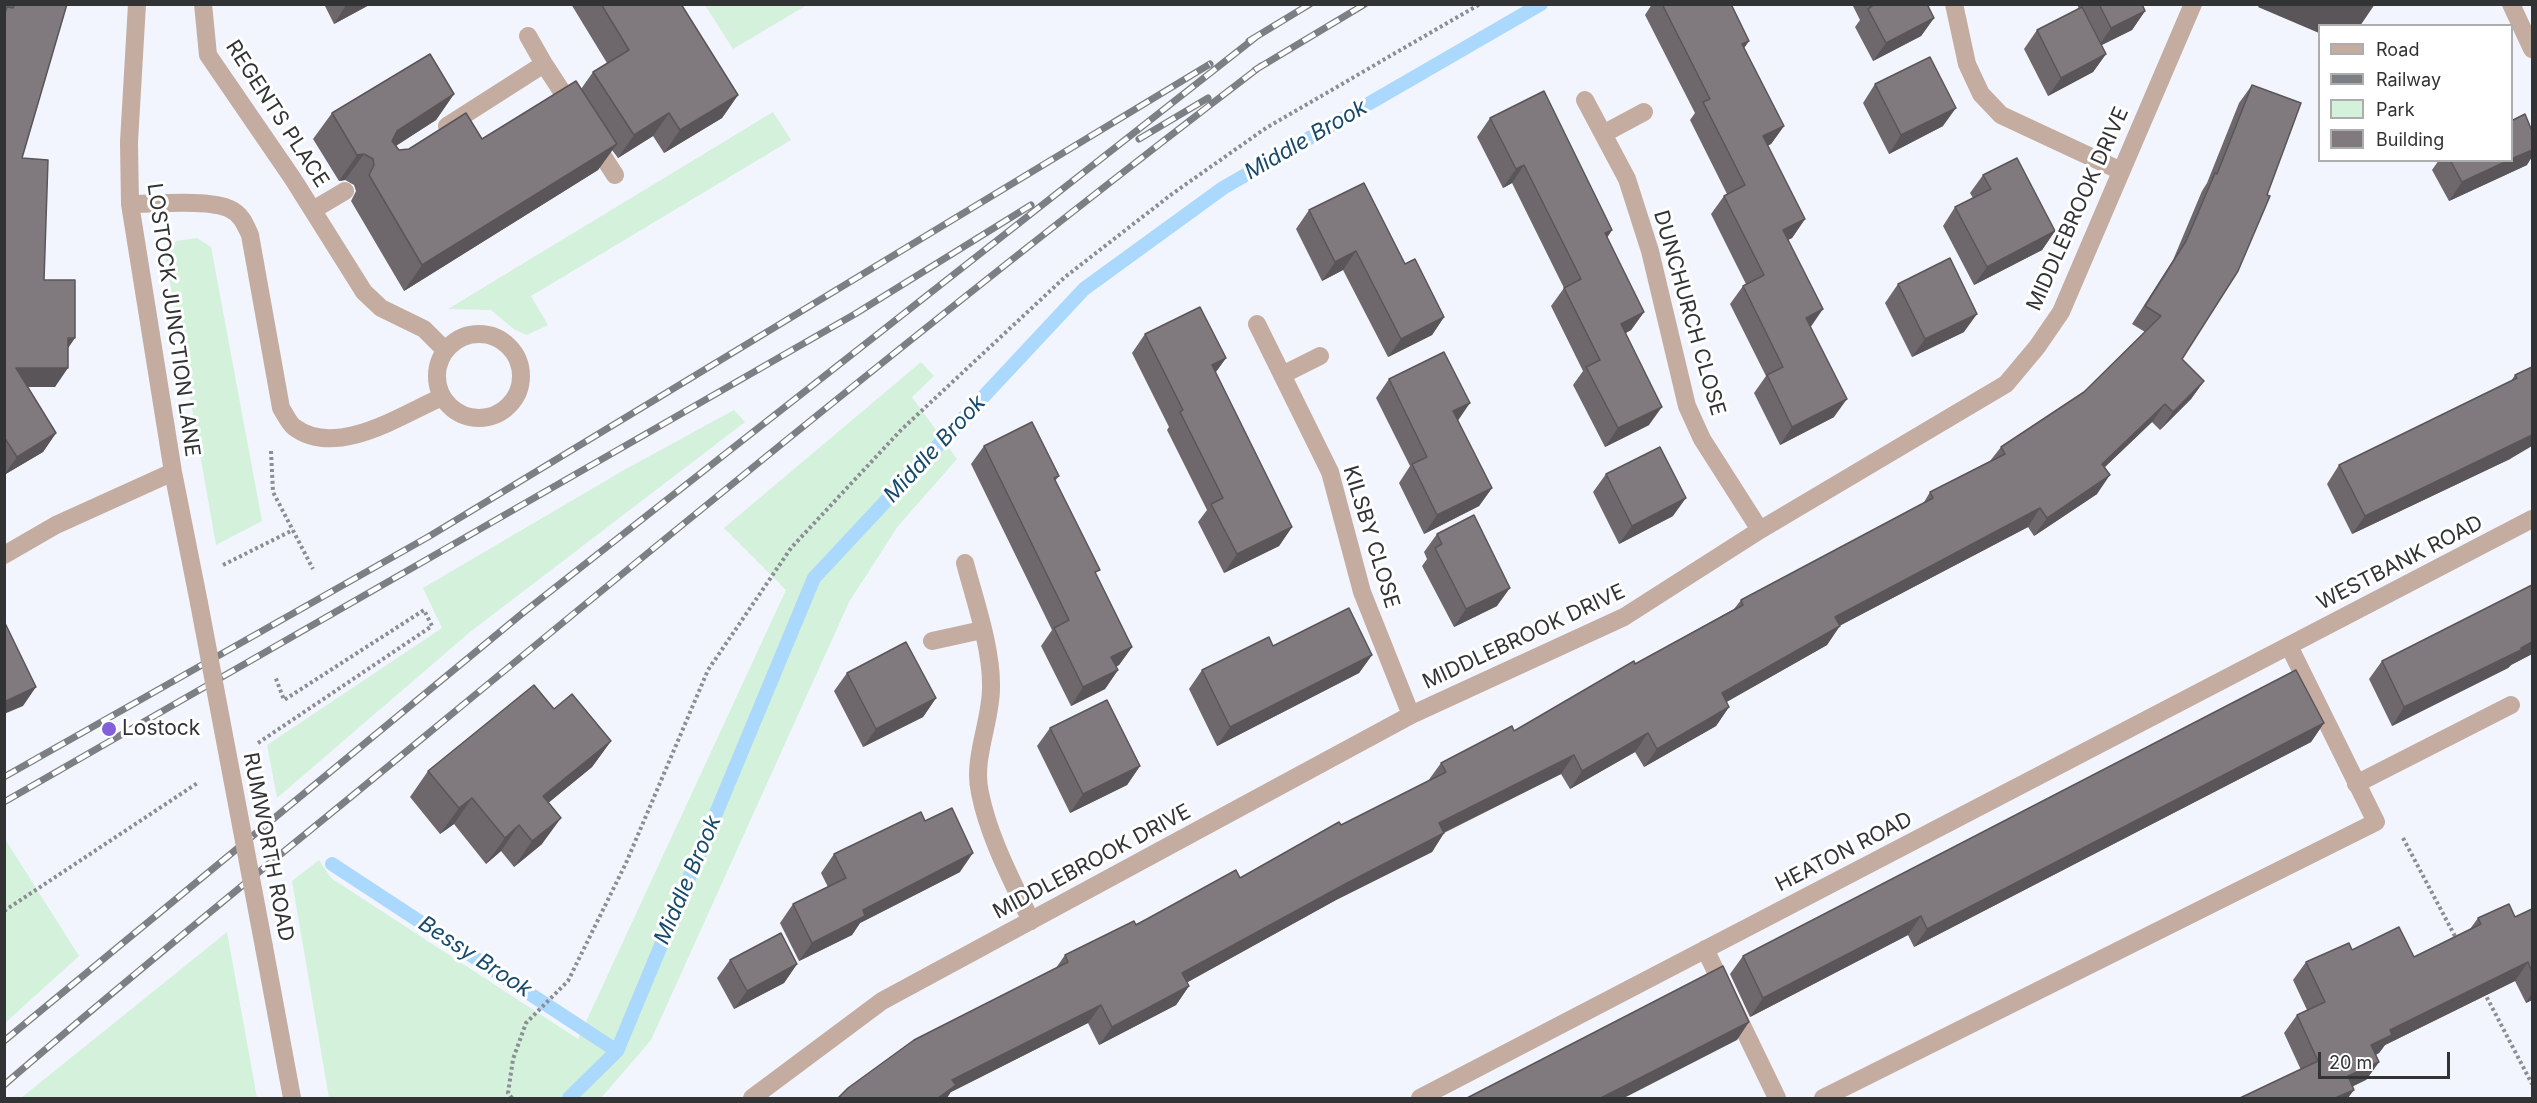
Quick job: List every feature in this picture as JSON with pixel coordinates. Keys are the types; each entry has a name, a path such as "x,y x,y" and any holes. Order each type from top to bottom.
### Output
{"street":[{"name":"LOSTOCK JUNCTION LANE","path":"137,4 129,142 130,204 173,472 199,603"},
{"name":"REGENTS PLACE","path":"202,4 208,55 313,210 364,292 381,308 424,329 445,350"},
{"path":"1954,4 1967,63 1981,94 2001,115 2121,171"},
{"name":"MIDDLEBROOK DRIVE","path":"752,1098 882,1001 1411,715 1624,617 1760,530 2006,384 2037,347 2061,312 2193,4"},
{"path":"2511,4 2532,49"},
{"path":"528,36 615,175"},
{"path":"435,134 544,64"},
{"name":"DUNCHURCH CLOSE","path":"1585,100 1627,179 1650,251 1687,406 1702,438 1760,530"},
{"path":"1603,134 1644,112"},
{"name":"REGENTS PLACE","path":"313,210 345,191"},
{"path":"130,204 213,204 230,208 241,217 250,235 281,408 293,427 310,436 333,440 357,436 442,397"},
{"name":"KILSBY CLOSE","path":"1257,324 1330,472 1362,592 1411,715"},
{"path":"475,333 490,334 503,340 513,350 522,376 519,390 512,402 502,411 490,417 476,418 462,415 450,408 442,397 436,383 436,369 445,350 461,337 475,333"},
{"path":"1282,375 1320,356"},
{"path":"4,555 56,525 173,472"},
{"name":"WESTBANK ROAD","path":"2289,646 2532,519"},
{"path":"965,562 991,670 991,692 979,765 979,791 999,853 1031,921"},
{"name":"RUMWORTH ROAD","path":"199,603 292,1098"},
{"path":"932,641 982,630"},
{"path":"1823,1098 2376,822 2289,646"},
{"name":"HEATON ROAD","path":"1420,1098 2289,646"},
{"path":"2356,784 2511,705"},
{"path":"1705,949 1777,1098"}],"path":[{"path":"512,1098 508,1093 513,1059 526,1023 568,981 626,863 708,670 790,548 901,430 1065,277 1172,194 1266,128 1480,4"},
{"path":"281,408 270,440 273,492 313,569"},
{"path":"194,576 232,562 293,530"},
{"path":"4,911 432,626 424,610 284,700 275,676"},
{"path":"2376,822 2405,839 2458,942"},
{"path":"2479,982 2532,1084"}],"green space":[{"path":"705,5 807,5 733,49"},
{"path":"773,112 791,140 531,296 548,325 527,335 515,330 491,310 448,309"},
{"path":"197,238 211,247 262,521 216,545 165,255 176,241"},
{"path":"921,362 934,376 912,397 957,459 898,526 849,602 651,1040 601,1098 329,1098 292,881 319,860 331,878 578,1039 786,590 724,528"},
{"path":"734,410 745,422 470,632 277,798 267,745 442,628 423,588 624,470"},
{"path":"5,839 79,956 4,1023"},
{"path":"227,932 257,1098 21,1098"}],"building":[{"path":"15,4 67,4 22,158 48,160 44,280 75,280 75,338 68,338 68,368 16,368 56,433 17,457 4,437 4,16 7,7 13,8"},
{"path":"601,4 681,4 738,95 680,130 669,113 634,135 593,72 629,50"},
{"path":"1662,4 1731,4 1749,41 1742,44 1784,126 1763,136 1805,219 1783,230 1823,309 1806,318 1847,399 1792,427 1767,375 1783,367 1743,286 1764,275 1724,196 1745,185 1703,102 1710,99"},
{"path":"1875,4 1927,4 1934,18 1886,43 1868,9"},
{"path":"2099,4 2142,4 2145,11 2111,28"},
{"path":"2082,7 2106,54 2061,78 2037,30"},
{"path":"430,54 454,94 397,131 392,141 399,150 409,149 466,113 482,139 576,81 617,144 422,265 369,175 374,165 373,159 364,154 357,155 332,113"},
{"path":"1930,57 1956,108 1901,135 1875,84"},
{"path":"2252,85 2301,103 2267,195 2270,196 2238,271 2182,359 2204,381 2173,412 2165,404 2102,464 2110,475 2047,518 2040,508 1835,617 1840,626 1722,693 1729,707 1657,749 1648,733 1582,771 1574,755 1439,823 1444,833 1182,973 1189,986 1112,1027 1101,1005 952,1080 956,1085 938,1098 838,1098 848,1088 914,1040 1068,962 1065,955 1134,921 1136,925 1236,870 1240,878 1339,822 1341,825 1446,772 1441,763 1512,726 1514,731 1634,661 1635,664 1743,605 1741,600 1933,498 1930,492 2005,454 2001,447 2084,392 2161,316 2145,306 2186,241 2215,173 2217,174"},
{"path":"1544,91 1612,230 1605,233 1644,312 1621,324 1662,407 1618,428 1586,367 1600,360 1564,288 1581,279 1524,165 1516,169 1490,118"},
{"path":"2525,114 2532,131 2532,150 2513,158 2513,120"},
{"path":"2017,158 2055,231 1987,267 1955,207 1991,189 1983,175"},
{"path":"2451,162 2505,162 2462,182"},
{"path":"1364,183 1405,264 1415,259 1444,317 1401,339 1356,251 1335,262 1309,210"},
{"path":"1950,258 1977,314 1925,339 1898,284"},
{"path":"1200,307 1226,358 1212,365 1292,527 1237,554 1211,504 1223,498 1180,412 1183,410 1145,334"},
{"path":"1444,352 1470,403 1453,411 1492,488 1437,515 1412,464 1427,457 1389,379"},
{"path":"2532,367 2532,435 2365,516 2339,465 2517,378 2515,375"},
{"path":"1032,422 1059,476 1054,478 1100,570 1095,572 1132,647 1111,657 1118,670 1083,687 1054,628 1069,620 984,446"},
{"path":"1660,447 1686,498 1632,526 1606,474"},
{"path":"1474,515 1510,588 1466,609 1435,548 1442,544 1437,534"},
{"path":"2532,585 2532,642 2521,650 2404,707 2382,661"},
{"path":"1349,608 1372,655 1230,727 1202,670 1269,637 1273,646"},
{"path":"4,621 36,687 4,702"},
{"path":"906,642 936,698 876,729 847,673"},
{"path":"2296,670 2324,723 1927,929 1921,916 1763,998 1743,956"},
{"path":"534,685 554,709 572,694 611,741 543,796 561,818 532,841 519,825 505,838 472,798 459,808 428,771"},
{"path":"1107,700 1140,766 1083,794 1050,728"},
{"path":"952,808 973,853 863,910 865,916 812,943 793,904 846,878 834,854 921,812 925,821"},
{"path":"2509,904 2515,917 2532,909 2532,972 2528,962 2390,1030 2392,1035 2371,1045 2379,1062 2348,1076 2354,1090 2335,1098 2240,1098 2318,1061 2297,1015 2325,1002 2306,962 2349,943 2352,950 2399,927 2414,957 2481,924 2478,918"},
{"path":"781,933 797,964 747,991 730,960"},
{"path":"1723,966 1749,1022 1601,1098 1467,1098"}],"waterway":[{"name":"Middle Brook","path":"569,1098 617,1051 814,578 1084,289 1223,188 1541,4"},
{"name":"Bessy Brook","path":"332,864 617,1051"}],"railway":[{"path":"1249,41 1310,4"},
{"path":"1255,70 1365,4"},
{"path":"4,1041 524,612 1256,37"},
{"path":"4,777 428,537 1210,64"},
{"path":"4,1085 163,951 739,479 946,312 1261,66"},
{"path":"1139,139 1208,98"},
{"path":"4,802 855,314 1031,205"}],"place":[{"name":"Lostock","path":"109,729"}]}
